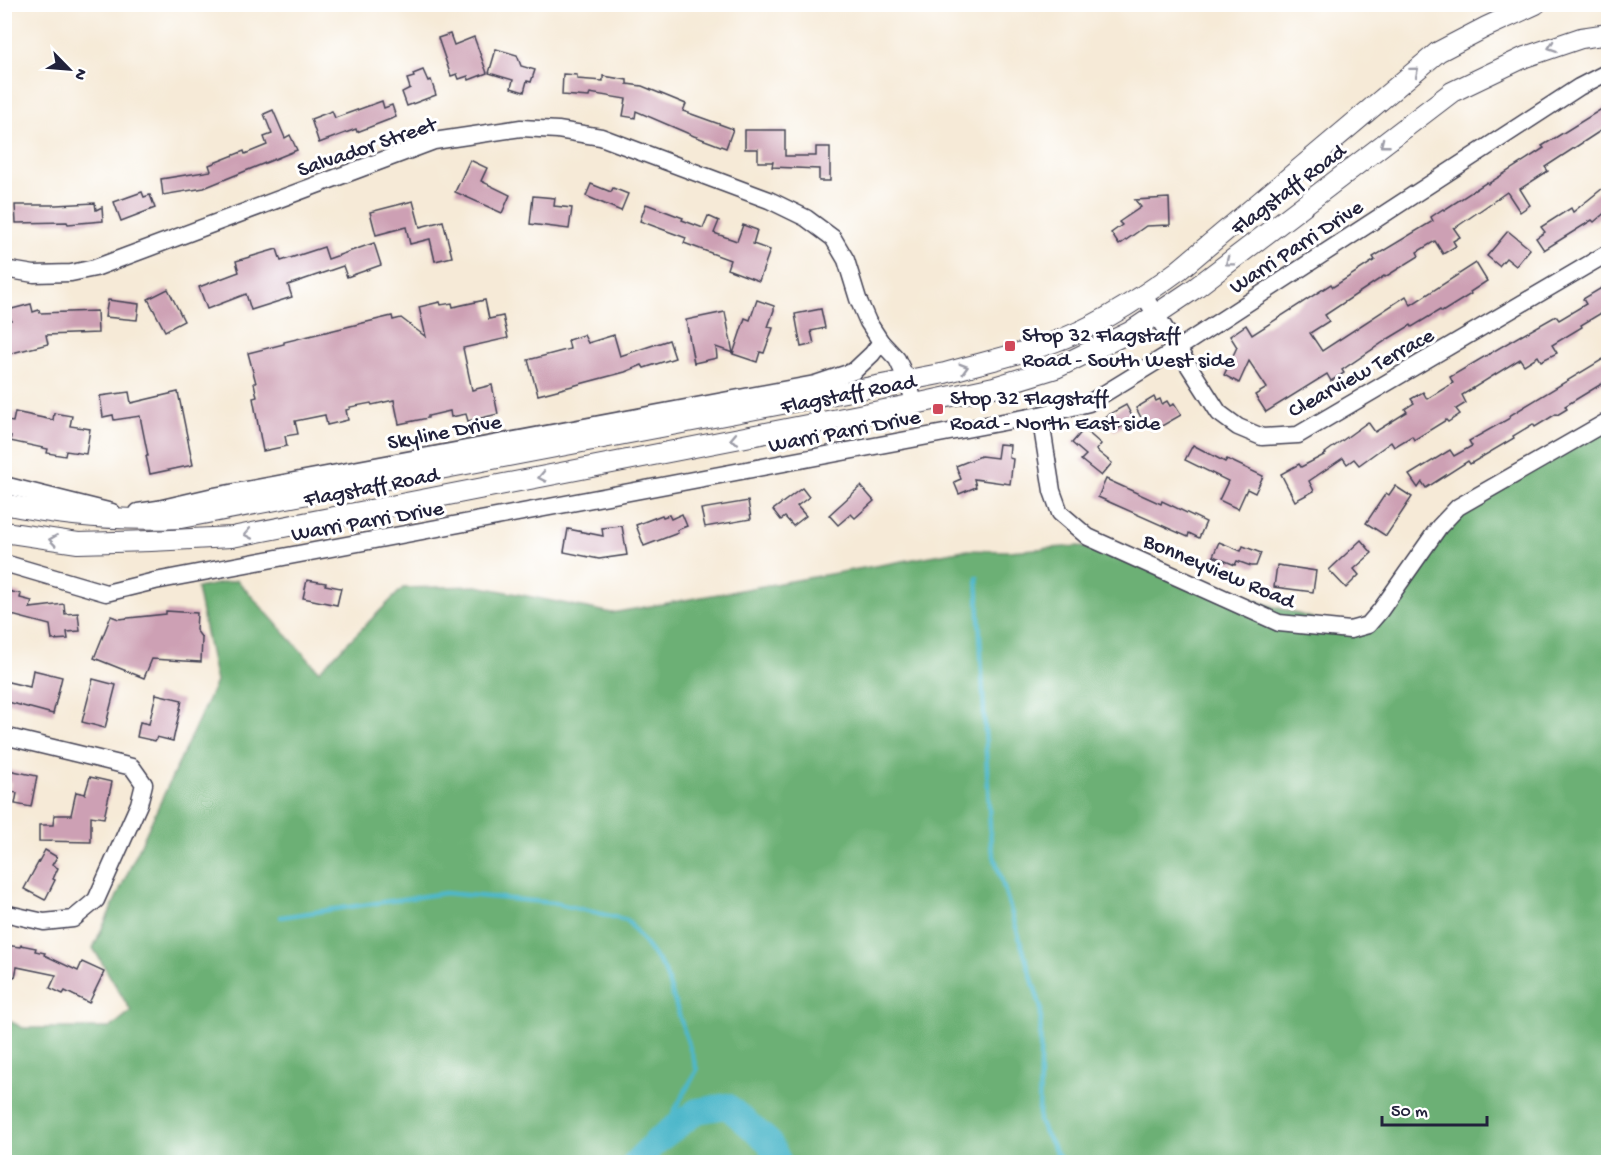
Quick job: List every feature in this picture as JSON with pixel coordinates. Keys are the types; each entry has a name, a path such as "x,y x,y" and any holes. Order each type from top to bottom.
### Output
{"main road":[{"name":"Flagstaff Road","path":"4,504 36,511 92,518 138,520 181,518 945,373 1052,343 1092,325 1144,296 1179,270 1438,52 1536,4"},
{"name":"Flagstaff Road","path":"4,532 78,543 151,542 232,537 915,404 994,387 1056,368 1130,332 1156,316 1452,92 1525,57 1581,38 1608,34"}],"street":[{"name":"Warri Parri Drive","path":"4,563 106,593 155,581 1040,415 1089,403 1579,87 1608,72"},
{"name":"Salvador Street","path":"4,269 34,274 71,273 95,268 434,141 521,128 558,130 601,137 769,200 806,218 833,238 846,260 868,322 881,342 897,359 915,404"},
{"name":"Clearview Terrace","path":"1144,296 1220,413 1238,427 1262,437 1298,435 1608,253"},
{"name":"Skyline Drive","path":"4,485 113,513 158,509 214,496 815,384 854,371 881,342"},
{"name":"Bonneyview Road","path":"1040,415 1049,480 1060,513 1088,537 1279,623 1350,630 1368,625 1439,527 1458,507 1608,421"},
{"path":"4,736 132,767 144,784 140,804 96,900 73,919 44,922 4,913"}],"green space":[{"path":"1608,421 1608,1162 5,1162 4,1018 23,1028 110,1028 131,1011 93,948 216,682 197,588 237,580 319,671 403,588 477,586 612,613 964,550 1008,551 1079,546 1350,630 1368,625 1458,507"}],"building":[{"path":"450,34 454,45 474,37 487,73 469,80 468,76 459,79 457,74 451,76 438,38"},
{"path":"496,49 517,55 521,66 535,70 531,82 527,81 524,92 511,88 513,80 489,73"},
{"path":"423,70 428,81 431,80 436,95 407,106 402,92 410,88 407,79"},
{"path":"563,74 577,75 577,79 603,81 603,76 627,80 627,84 642,86 686,104 683,111 733,129 726,148 636,111 635,118 623,116 626,99 590,93 589,97 562,95"},
{"path":"382,101 384,108 392,105 396,117 319,143 311,119 332,111 335,118"},
{"path":"1608,105 1608,126 1545,167 1548,171 1520,189 1530,205 1520,212 1507,192 1455,228 1453,227 1460,237 1453,241 1456,246 1443,254 1435,241 1417,252 1419,256 1325,315 1329,321 1310,333 1322,351 1406,296 1411,305 1476,263 1487,281 1470,292 1471,294 1442,312 1440,310 1388,339 1342,370 1344,373 1331,381 1327,374 1266,412 1255,395 1267,388 1249,361 1239,383 1224,375 1237,347 1230,336 1246,325 1252,335 1331,284 1333,287 1375,260 1373,257 1433,221 1431,217 1443,209 1487,182 1488,184 1544,148 1542,146"},
{"path":"273,110 285,138 290,135 297,150 204,188 163,195 161,179 211,171 209,165 244,151 245,154 267,145 264,137 272,134 264,114"},
{"path":"745,130 785,130 785,156 816,156 816,147 830,147 830,181 819,181 819,169 772,167 773,162 758,162 758,149 745,149"},
{"path":"470,160 487,168 481,181 510,195 502,213 455,192"},
{"path":"591,184 611,192 613,188 628,194 621,211 586,196"},
{"path":"1608,184 1608,210 1594,222 1592,220 1544,250 1536,238 1545,232 1541,227 1571,208 1573,212"},
{"path":"142,192 144,197 150,195 155,208 121,221 114,202"},
{"path":"533,196 555,198 554,206 572,208 569,229 530,224"},
{"path":"1169,198 1170,225 1146,226 1119,245 1111,233 1122,225 1119,222 1141,207 1135,200"},
{"path":"413,201 420,227 443,221 452,257 435,261 430,239 410,244 406,227 376,235 370,212"},
{"path":"95,203 96,210 102,207 103,221 68,224 67,222 16,223 15,205"},
{"path":"646,204 703,228 708,216 719,221 714,233 737,241 743,225 757,230 753,244 770,250 759,281 727,269 730,260 684,243 686,238 640,221"},
{"path":"1508,231 1530,249 1516,266 1506,258 1499,266 1487,256"},
{"path":"374,243 381,265 347,277 343,266 288,285 292,297 251,310 246,294 207,309 199,287 239,272 236,261 277,249 281,261 324,247 328,259"},
{"path":"1608,284 1608,309 1552,345 1557,353 1541,361 1538,356 1524,365 1520,359 1462,395 1466,403 1456,409 1460,414 1414,440 1412,436 1394,447 1391,442 1359,465 1354,459 1347,464 1343,458 1309,481 1314,491 1295,501 1281,474 1299,464 1301,467 1326,454 1368,422 1375,432 1407,412 1405,409 1414,403 1411,399 1423,392 1427,399 1453,383 1450,377 1556,316 1559,320 1586,304 1583,299"},
{"path":"168,289 184,321 165,331 148,299"},
{"path":"108,300 139,304 137,320 105,317"},
{"path":"485,300 489,319 503,316 508,338 463,348 472,390 492,385 498,414 468,421 466,414 451,417 450,411 399,424 394,400 372,405 371,403 350,407 346,410 348,420 327,425 325,415 295,421 298,434 285,436 287,446 263,451 253,398 257,397 254,383 256,383 248,353 392,316 393,320 401,318 426,337 419,307 440,302 441,305 452,303 453,307"},
{"path":"757,300 774,306 774,310 768,327 773,328 764,353 760,352 757,362 733,354 745,318 750,320"},
{"path":"31,304 33,312 39,310 40,313 97,311 98,333 46,335 48,344 4,355 4,320 11,320 8,310"},
{"path":"821,309 825,328 811,331 814,344 801,347 795,314"},
{"path":"725,312 733,353 716,347 717,358 694,363 686,320"},
{"path":"584,335 588,343 614,335 620,356 669,340 675,358 644,368 642,365 625,372 538,395 528,360 570,349 568,340"},
{"path":"1608,356 1608,380 1565,406 1567,409 1557,415 1535,427 1533,424 1513,436 1514,438 1470,464 1468,461 1426,488 1422,482 1418,488 1409,475 1450,450 1454,456 1472,446 1469,441"},
{"path":"129,392 131,403 178,392 193,465 150,474 140,416 114,420 113,415 103,417 100,396"},
{"path":"1154,397 1156,401 1160,399 1162,404 1167,401 1170,406 1174,404 1181,415 1153,431 1148,421 1144,423 1136,408"},
{"path":"1126,405 1134,420 1114,431 1106,416"},
{"path":"15,412 53,420 54,413 72,416 70,426 90,429 86,454 66,451 65,456 47,453 48,449 10,441 11,436 4,435 4,433 7,421 13,422"},
{"path":"1084,429 1101,444 1096,450 1112,463 1101,476 1081,460 1086,455 1072,443"},
{"path":"999,444 1010,445 1009,458 1013,459 1010,484 974,479 976,487 959,494 954,482 961,479 956,466 981,456 997,458"},
{"path":"1193,445 1225,462 1227,459 1263,476 1255,493 1247,489 1238,509 1219,500 1228,481 1185,460"},
{"path":"1106,479 1161,504 1162,501 1206,522 1199,538 1189,533 1188,537 1098,497"},
{"path":"861,486 874,501 855,518 851,514 838,525 829,515"},
{"path":"1395,486 1412,497 1386,536 1366,523 1386,493 1389,495"},
{"path":"802,488 809,497 797,506 806,516 793,526 785,517 781,520 773,510"},
{"path":"748,501 751,519 705,527 701,509"},
{"path":"682,514 687,526 677,530 678,533 644,546 636,525 662,515 663,517 669,515 671,519"},
{"path":"622,526 627,555 599,559 564,552 568,529 603,536 602,528"},
{"path":"1361,540 1372,553 1354,569 1359,575 1346,588 1329,570"},
{"path":"1219,542 1241,551 1243,546 1261,553 1256,566 1237,561 1235,565 1213,556"},
{"path":"1277,565 1316,571 1313,592 1274,587"},
{"path":"307,580 341,588 337,605 303,598"},
{"path":"4,590 21,594 20,598 32,601 30,608 64,604 65,614 78,613 80,631 67,632 68,639 52,640 50,625 4,613"},
{"path":"166,611 197,613 196,630 202,638 201,662 152,659 144,678 94,658 111,616 119,619 166,614"},
{"path":"33,670 62,677 53,714 4,701 4,681 30,687"},
{"path":"93,679 116,685 105,728 82,722"},
{"path":"156,694 182,700 173,741 157,737 155,741 137,737 140,722 149,724"},
{"path":"4,769 37,776 31,807 15,804 17,793 9,791 11,783 4,781"},
{"path":"90,777 112,782 104,818 91,816 91,842 39,841 39,825 53,825 54,815 71,815 76,792 85,794"},
{"path":"45,850 57,857 52,865 58,868 45,900 24,889"},
{"path":"4,945 36,948 35,951 45,953 44,955 78,971 82,962 104,972 89,1003 65,991 63,994 50,988 56,975 17,967 15,977 4,974"}],"waterway":[{"path":"977,577 991,846 1041,1008 1039,1122 1062,1162"},
{"path":"281,917 445,893 554,903 627,920 664,969 697,1070 658,1140"},
{"path":"636,1162 658,1140 697,1111 727,1106 769,1142 779,1162"}],"place":[{"name":"Stop 32 Flagstaff Road - South West side","path":"1010,346"},
{"name":"Stop 32 Flagstaff Road - North East side","path":"938,409"}]}
